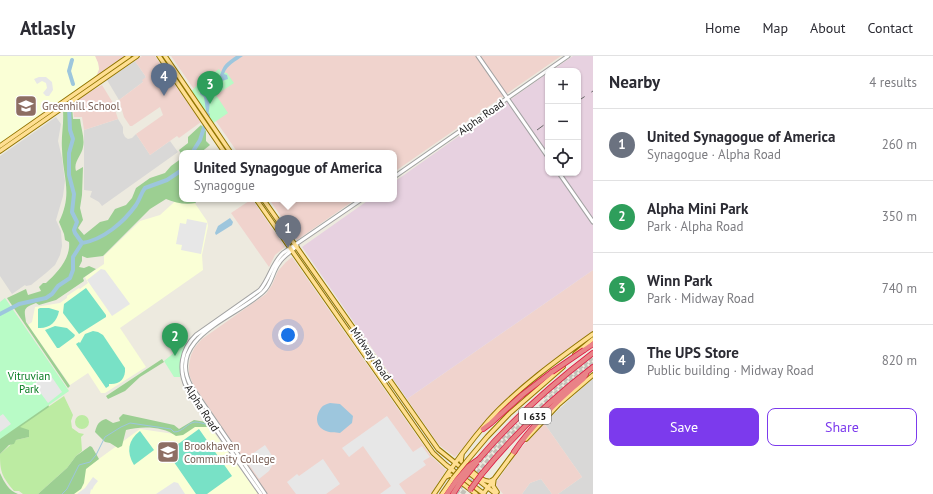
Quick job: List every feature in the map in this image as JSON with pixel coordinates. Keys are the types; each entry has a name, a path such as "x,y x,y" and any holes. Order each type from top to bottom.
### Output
{"highway":[{"path":"483,429 522,395 593,344"},
{"name":"I 635","path":"453,494 457,481 504,431 558,380 593,353"},
{"name":"I 635","path":"468,492 529,421 560,393 593,367"},
{"path":"514,452 525,436 561,398 583,379 588,371"},
{"path":"447,494 457,481"}],"main road":[{"path":"0,146 129,56"},
{"path":"0,151 137,56"},
{"path":"159,56 223,150"},
{"path":"166,56 229,150"},
{"path":"183,92 188,89"},
{"name":"Midway Road","path":"259,202 433,453 484,494"},
{"name":"Midway Road","path":"265,202 438,450 497,494"},
{"path":"434,494 450,468 489,421 529,383 593,334"},
{"path":"442,494 457,481 466,462 513,410 593,339"},
{"path":"484,494 514,452 549,415 593,375"},
{"path":"402,408 406,405"},
{"path":"424,440 429,437"},
{"path":"462,453 461,461 465,466 484,480 489,481 494,479"},
{"path":"444,478 453,476 476,494"},
{"path":"494,479 493,486 497,494"}],"street":[{"path":"478,56 545,153"},
{"name":"Alpha Road","path":"397,175 568,56"},
{"path":"561,176 593,222"},
{"name":"Alpha Road","path":"265,494 191,386 186,376 184,366 188,352 198,338 261,291 277,258 358,202"},
{"name":"Alpha Road","path":"261,291 192,338 185,350 183,376 187,388 261,494"},
{"path":"188,352 193,340 192,338"}],"shaded area":[{"name":"Greenhill School","path":"0,56 95,56 99,69 96,77 39,115 0,144"},
{"path":"95,56 125,56 96,77 99,69"},
{"path":"142,56 155,56 201,122 179,138 177,136 150,155 136,134 163,115 160,107 130,126 124,117 119,100 143,82 142,80 146,77 135,61"},
{"path":"171,56 561,56 397,170 397,150 236,150"},
{"path":"573,56 593,56 593,270 407,399 302,247 366,202 397,202 397,180 545,75 545,176 581,176 581,68 555,68"},
{"path":"135,61 146,77 143,82 119,100 107,80"},
{"path":"46,77 52,82 53,90 49,96 46,96 43,93 47,88 46,83 42,81 37,84 34,79"},
{"path":"102,85 113,103 118,119 84,130 82,117 74,117 72,103"},
{"path":"56,117 61,124 58,141 65,181 63,196 56,220 61,231 62,246 60,255 55,265 46,273 31,285 25,285 12,294 0,276 0,156"},
{"path":"118,119 123,127 125,137 128,139 132,138 136,134 150,155 170,141 178,152 102,206 99,202 90,197 92,191 84,190 84,130"},
{"path":"179,198 179,202 194,202 207,221 208,226 202,255 203,270 120,328 146,367 105,393 101,393 88,373 70,385 28,325 32,322 35,307 60,303 67,298 67,296 79,288 80,289 88,283 85,277 104,264 104,256 140,221 160,215"},
{"path":"248,202 254,202 285,247 275,255 269,267 231,213"},
{"path":"271,202 352,202 297,240"},
{"path":"187,219 207,223 201,254 181,250 182,245 176,244 180,223 186,224"},
{"path":"292,257 431,456 446,470 431,494 267,494 193,384 189,374 189,365 191,355 195,347 202,339 266,294 278,271"},
{"path":"101,269 105,270 130,304 112,316 87,280"},
{"path":"593,270 593,333 506,402 479,429 455,457 439,445 407,399"},
{"path":"49,373 62,392 48,403 34,384"},
{"path":"593,378 593,494 558,494 582,477 544,423"},
{"path":"3,414 11,424 0,432 0,416"},
{"path":"387,416 413,452 422,446 430,457 423,461 426,465 399,484 406,494 380,494 391,486 363,446 349,457 342,448"},
{"path":"544,423 582,477 558,494 552,494 541,479 530,483 522,494 503,494 495,484 519,450"},
{"name":"Brookhaven Community College","path":"195,426 210,427 258,494 71,494 85,469 140,429 181,435"},
{"path":"265,445 273,457 273,464 269,471 259,479 245,459"},
{"path":"323,459 340,484 326,494 296,494 287,482 297,474 299,476"},
{"path":"93,477 98,481 92,490 91,489 90,494 77,494 85,488"},
{"path":"541,479 552,494 522,494 530,483"},
{"path":"174,482 178,483 185,494 156,494"}],"green space":[{"path":"219,69 221,72 227,73 234,83 216,95 228,113 212,124 191,92 198,84"},
{"path":"72,106 73,119 80,119 83,144 75,168 76,171 83,167 80,208 83,220 78,228 84,235 100,222 108,220 115,209 126,205 132,198 136,188 150,178 165,173 179,160 179,202 196,203 188,204 173,202 166,199 150,209 103,256 87,258 82,256 82,261 79,267 84,268 89,266 96,269 83,278 84,281 56,300 39,305 36,303 29,306 25,310 26,322 70,386 68,388 7,298 26,289 28,295 41,291 39,287 55,275 68,254 69,242 65,240 59,222 66,202 62,144 63,111"},
{"path":"201,125 206,131 206,141 210,145 204,150 179,150 188,143 188,137"},
{"path":"86,288 106,317 79,334 63,313 64,304"},
{"name":"Vitruvian Park","path":"5,298 69,391 0,439 0,302"},
{"path":"49,308 59,311 52,324 49,326 38,328 38,309"},
{"path":"55,326 67,328 75,335 59,348 57,348 45,330"},
{"path":"93,331 103,335 125,368 123,378 119,382 109,384 106,388 76,344 79,342 80,343 85,334"},
{"path":"186,339 187,342 180,360 180,377 174,377 164,361 175,352 179,344"},
{"path":"162,359 164,362 140,377 125,391 108,399 106,396"},
{"path":"64,396 73,415 71,421 72,428 79,433 84,434 81,437 82,451 67,468 38,494 23,494 19,491 14,491 2,474 0,454 16,440 29,437 19,427"},
{"path":"48,404 49,407 20,427 29,430 29,437 16,440 14,444 9,445 0,454 0,437"},
{"path":"123,414 174,425 179,429 194,420 206,422 209,427 195,427 183,435 176,436 165,430 152,428 126,430 122,446 118,448 105,442 95,432 100,422 106,419 113,423 120,421 119,418"},
{"path":"82,415 87,417 89,422 87,427 82,429 77,427 75,422 77,417"},
{"path":"199,429 232,476 207,494 196,494 167,452"},
{"path":"140,431 154,450 134,465 129,451 133,438"},
{"path":"90,446 99,459 86,469 84,483 81,489 74,494 38,494 67,468 76,456"},
{"path":"0,473 9,488 18,494 0,494"}],"water":[{"path":"236,56 243,56 225,71 224,74 227,75 228,79 222,81 221,83 223,87 212,95 207,117 204,97 200,94 200,91 204,90 208,82 219,78 224,66"},
{"path":"230,218 233,222 232,225 216,235 215,233 218,226"},
{"path":"330,403 340,404 353,416 352,423 340,433 329,432 322,429 317,421 321,408"}],"waterway":[{"path":"72,60 69,71 73,84"},
{"path":"69,107 70,130 73,139 69,153 69,175 74,194 72,212 77,222 74,230 82,243"},
{"path":"194,150 200,140 208,115"},
{"path":"0,314 19,304 46,298 52,294 58,286 70,278 73,270 73,257 82,243 98,238 119,224 136,205 145,188 167,180 179,172"},
{"path":"62,494 67,489 79,465 90,462 96,455 105,437 121,427 130,423 171,429 174,432 177,432 195,422 209,425"}],"tunnel":[{"path":"543,397 593,357"},
{"path":"462,494 506,440 557,392 593,363"},
{"path":"456,493 481,460 516,423"}],"railway":[{"path":"581,99 593,91"},
{"path":"537,130 545,124"}],"place":[{"name":"The UPS Store","path":"164,96"},
{"name":"Winn Park","path":"210,104"},
{"name":"Greenhill School","path":"26,106"},
{"name":"United Synagogue of America","path":"288,248"},
{"name":"Alpha Mini Park","path":"175,356"},
{"name":"Brookhaven Community College","path":"168,452"}]}
